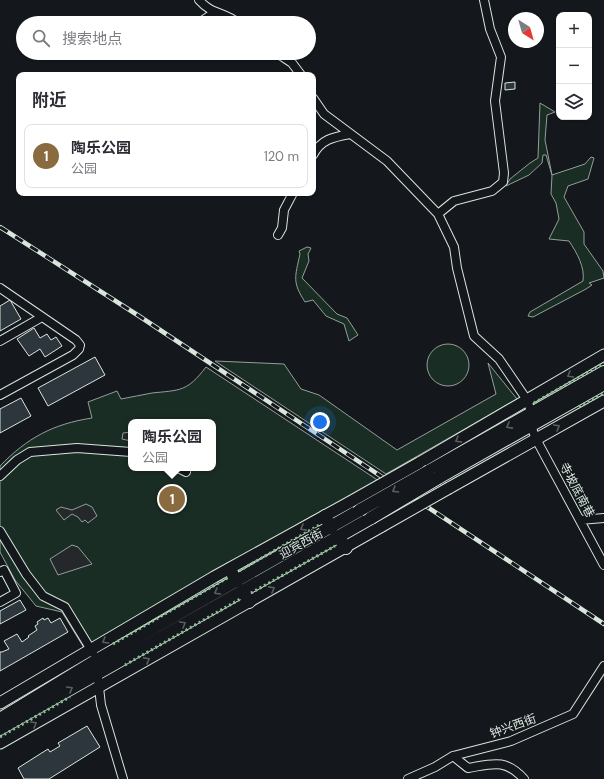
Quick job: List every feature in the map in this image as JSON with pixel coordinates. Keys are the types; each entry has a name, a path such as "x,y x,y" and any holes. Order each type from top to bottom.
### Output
{"main road":[{"name":"迎宾西街","path":"532,420 604,372"},
{"name":"迎宾西街","path":"335,532 360,510 433,474 532,420 604,384"},
{"name":"迎宾西街","path":"0,719 97,660 239,585 335,532 371,518 433,474"},
{"path":"325,516 346,548"},
{"path":"230,569 249,602"},
{"name":"迎宾西街","path":"0,729 96,674 239,585"},
{"path":"34,684 41,694"}],"street":[{"path":"198,0 207,9 227,16"},
{"path":"438,214 454,201 492,191 503,182 504,173 495,101 501,58 490,29 484,0"},
{"path":"209,16 215,12"},
{"path":"288,60 292,63 299,72"},
{"name":"寺坡底南巷","path":"316,102 324,114 387,161 438,214 454,247 457,268 474,336 499,359 527,400 536,439 604,565"},
{"path":"316,151 324,141 350,134"},
{"path":"278,235 282,228 284,210 291,196"},
{"path":"0,288 76,340 80,345 79,349 73,355 0,395"},
{"path":"0,341 42,317"},
{"path":"0,704 230,569 419,463 604,355"},
{"path":"0,743 346,548 604,400"},
{"path":"0,476 17,460 30,452 77,448 128,452"},
{"path":"580,520 604,518"},
{"path":"0,531 26,574 43,596 65,607 97,660 96,674 100,686 101,705 123,779"},
{"path":"0,572 4,570 16,593 0,602"},
{"name":"钟兴西街","path":"408,779 435,767 453,756 512,741 573,714 603,667"},
{"path":"453,756 468,768 498,763 516,771 524,779"}],"green space":[{"path":"540,103 555,112 547,115 545,140 552,175 546,155 543,155 542,163 529,175 506,186 510,179 538,158"},
{"path":"591,157 594,158 588,179 568,186 564,197 584,232 584,244 603,271 604,278 589,283 592,285 533,317 528,316 530,312 583,281 582,265 569,241 549,239 559,219 556,203 551,194 552,175 585,164"},
{"path":"307,247 311,248 308,254 309,261 302,278 337,314 347,318 358,335 349,341 344,324 326,316 313,300 305,302 298,289 296,284 296,274 300,254 299,251"},
{"path":"448,344 463,350 469,365 463,380 448,386 433,380 427,365 433,350"},
{"path":"215,361 284,364 301,389 319,395 397,450 496,394 488,363 517,399 386,474"},
{"path":"206,367 379,481 310,517 84,648 62,612 36,606 15,580 0,552 0,466 10,456 31,440 53,428 92,418 88,402 117,391 121,399 176,390 193,381"}],"shaded area":[{"path":"128,432 128,440 122,439 123,433"},
{"path":"86,504 92,507 97,516 88,523 85,520 82,522 78,517 72,514 64,520 56,510 61,507 72,510"},
{"path":"72,545 78,547 92,564 58,575 50,559"}],"building":[{"path":"515,82 515,89 505,90 505,83"},
{"path":"10,300 21,319 0,331 0,306"},
{"path":"34,328 40,338 47,334 51,340 56,337 62,346 45,357 40,349 29,356 17,339"},
{"path":"95,357 105,375 48,406 38,388"},
{"path":"21,398 31,416 0,433 0,409"},
{"path":"20,600 26,610 0,624 0,611"},
{"path":"43,618 44,620 48,618 51,623 60,618 68,632 0,671 0,652 9,649 4,641 17,634 22,642 37,630 35,626 38,624 37,622"},
{"path":"87,726 100,747 49,779 24,779 18,768 48,749 50,752 60,746 58,743"}],"railway":[{"path":"0,227 139,316 604,624"}],"hedge":[{"path":"534,403 604,363"},
{"path":"579,407 604,393"},
{"path":"239,571 321,524"},
{"path":"251,593 335,546"},
{"path":"113,644 229,577"},
{"path":"125,665 242,598"},
{"path":"0,737 70,697"}],"place":[{"name":"陶乐公园","path":"172,499"}]}
